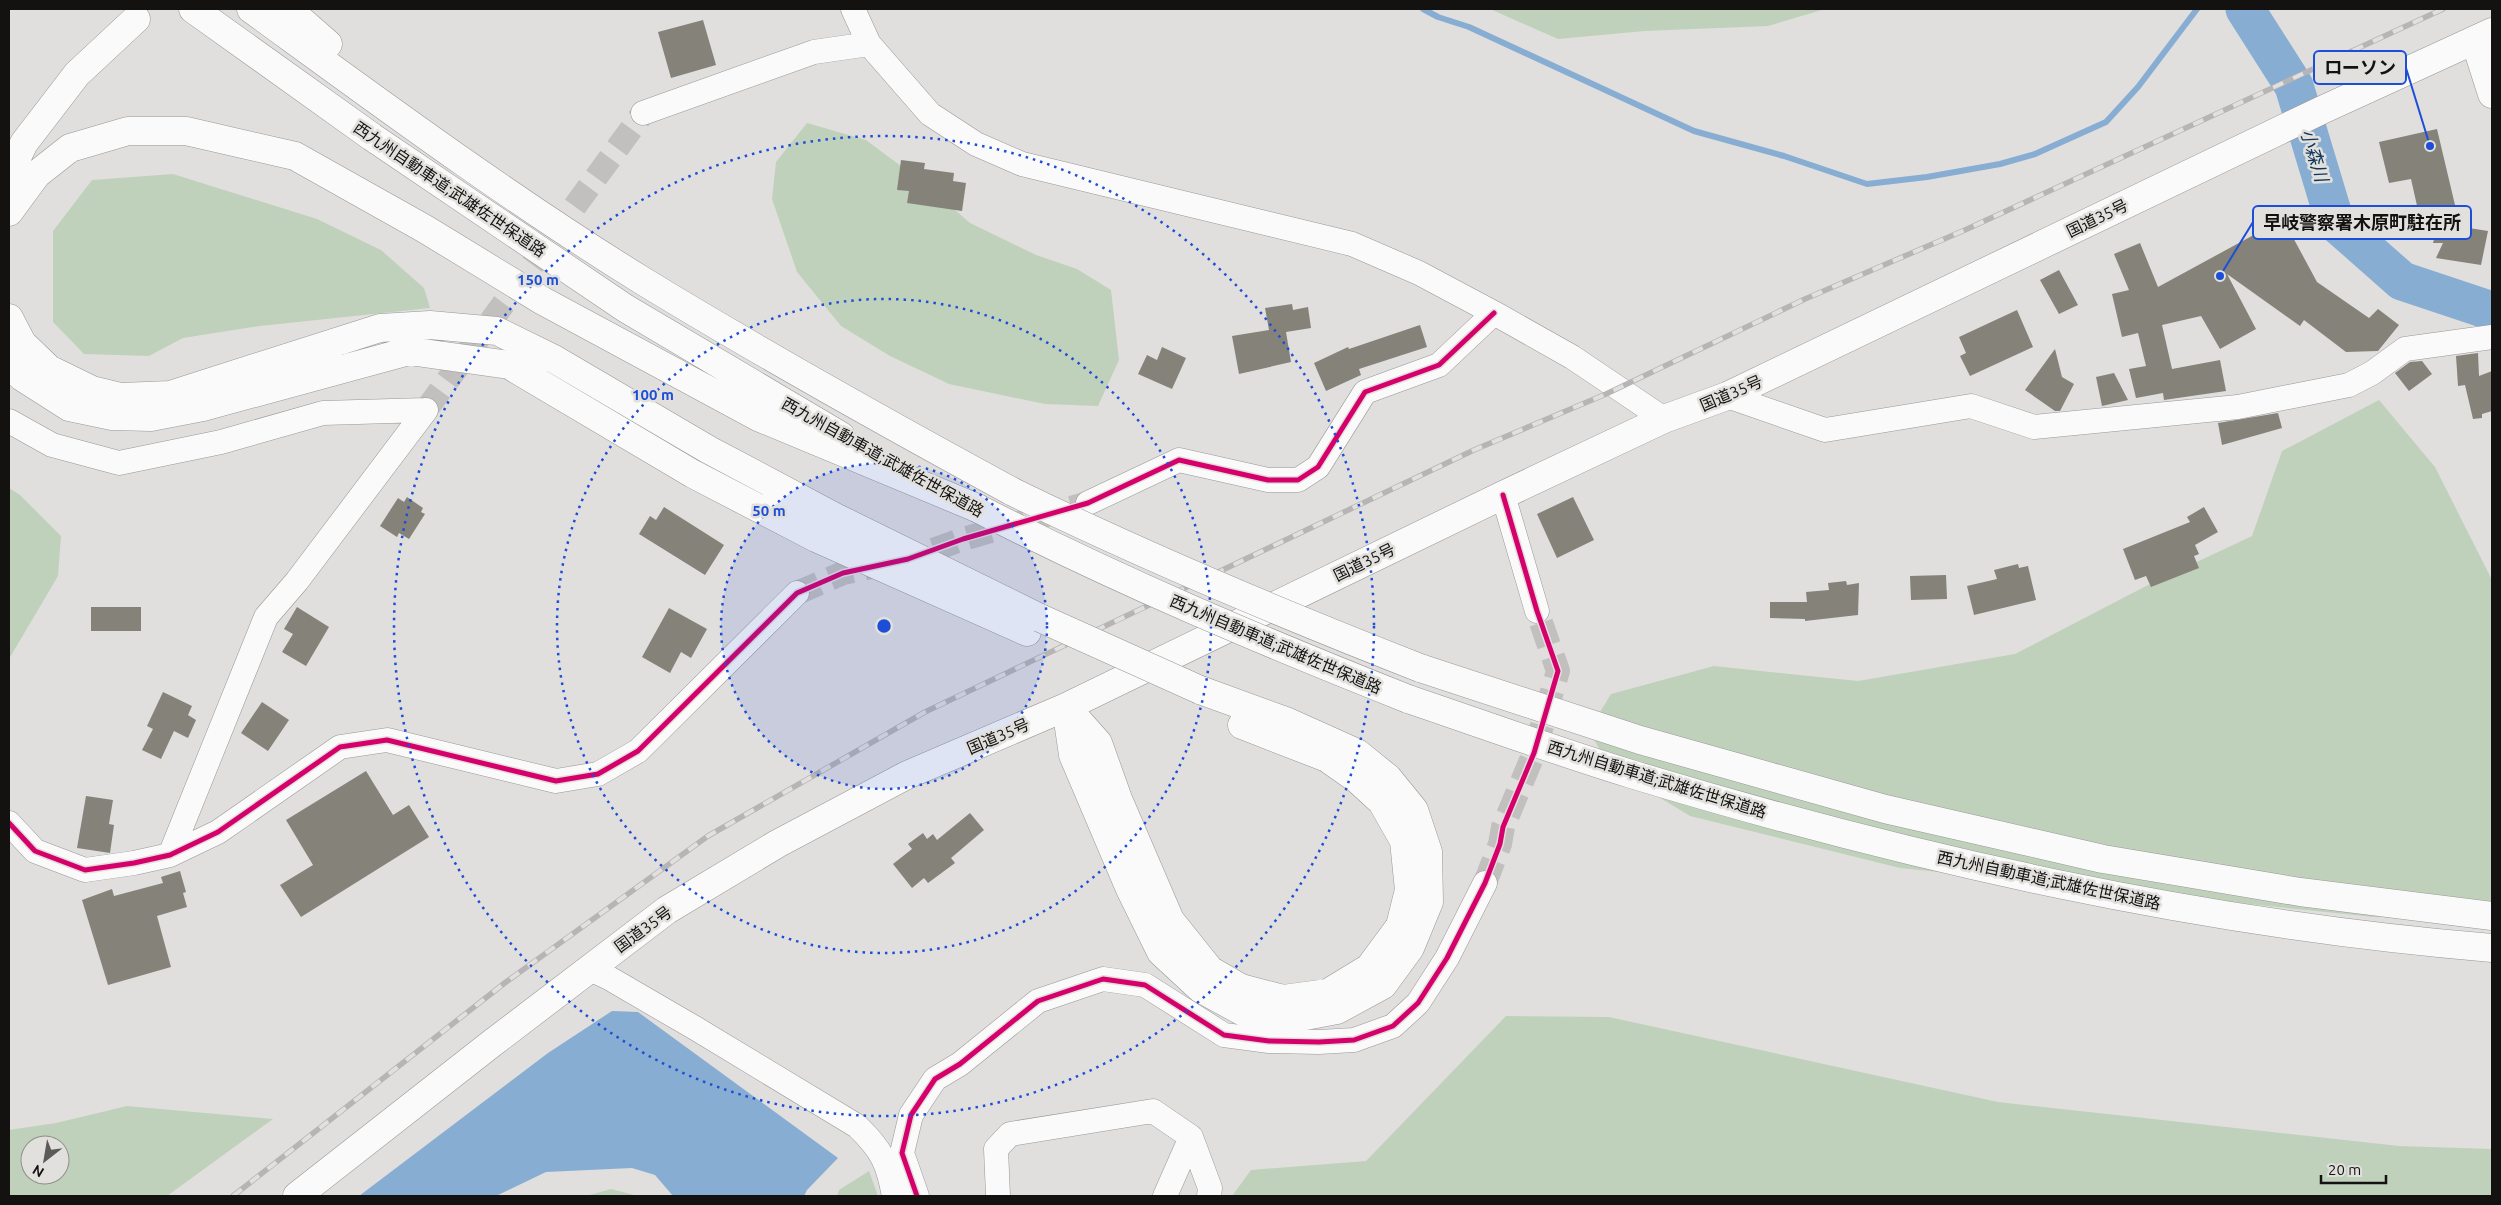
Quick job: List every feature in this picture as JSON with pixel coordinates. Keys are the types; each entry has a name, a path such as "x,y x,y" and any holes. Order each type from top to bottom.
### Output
{"main road":[{"name":"西九州自動車道;武雄佐世保道路","path":"193,9 372,137 625,308 858,445 1055,549 1276,646 1408,699 1630,773 1876,843 2094,893 2295,926 2492,948"},
{"name":"西九州自動車道;武雄佐世保道路","path":"251,9 390,110 538,212 641,280 740,339 873,416 1013,492 1167,565 1297,620 1420,668 1640,740 1885,808 2103,858 2300,892 2492,916"},
{"path":"288,9 304,25 538,212"},
{"path":"9,174 24,143 77,74 136,19"},
{"path":"2484,37 2492,94"},
{"name":"国道35号","path":"297,1196 667,910 777,844 907,776 1066,707 1503,495 1664,419 1727,396 2246,146 2484,37"},
{"path":"9,212 36,174 70,148 128,131 186,131 295,156 425,229 544,301 758,417 977,508"},
{"path":"9,318 22,343 49,369 92,390 121,397 170,395 380,328 430,325 497,331 554,359 709,450 1036,626"},
{"path":"9,364 22,377 69,408 112,416 151,417 203,407 409,351 509,365 693,474 816,538 1036,626 1195,697 1288,722 1357,753 1388,778 1414,810 1428,852 1429,902 1410,948 1383,985 1337,1010 1284,1020 1247,1014 1201,989 1161,952 1130,889 1073,755 1066,707"}],"street":[{"path":"854,9 870,44 930,114 976,144 1022,164 1352,244 1420,273 1494,313 1572,357 1664,419"},
{"path":"643,113 814,52 870,44"},
{"path":"1088,503 1179,460 1268,480 1298,480 1318,467 1365,392 1439,365 1494,313"},
{"path":"1727,396 1825,430 1971,406 2034,427 2238,407 2349,385 2372,373 2405,349 2492,337"},
{"path":"9,421 52,445 119,463 221,442 323,413 426,410 302,573 266,617 170,855"},
{"path":"1503,495 1537,611"},
{"path":"9,823 35,851 85,870 134,863 170,855 218,832 340,747 387,740 556,781 598,774 638,751 797,593"},
{"path":"917,1196 902,1153 911,1115 935,1079 960,1064 1038,1001 1103,979 1145,986 1224,1034 1270,1042 1354,1040 1393,1026 1418,1003 1447,958 1485,883"},
{"path":"590,969 695,1028 857,1126 876,1144 888,1166 894,1196"},
{"path":"998,1196 996,1149 1010,1134 1153,1111 1191,1136 1210,1188 1210,1196"},
{"path":"1165,1196 1191,1136"}],"green space":[{"path":"1490,9 1825,9 1768,26 1645,31 1558,39"},
{"path":"807,123 866,140 925,184 970,223 1036,255 1077,269 1111,290 1119,360 1098,406 1045,404 949,384 890,356 841,326 797,272 772,199 776,162"},
{"path":"173,174 317,219 381,250 424,288 430,308 260,326 183,338 149,356 84,354 53,322 53,231 92,180"},
{"path":"2379,400 2435,467 2492,580 2492,911 2374,917 1900,868 1690,816 1609,767 1589,730 1611,694 1714,666 1858,681 2015,654 2150,584 2252,536 2282,451"},
{"path":"9,488 20,495 61,536 58,576 9,659"},
{"path":"1506,1016 1609,1017 1998,1102 2399,1146 2492,1149 2492,1196 1232,1196 1251,1170 1366,1161"},
{"path":"127,1106 273,1119 167,1196 9,1196 9,1130 56,1123"},
{"path":"869,1171 878,1196 837,1196 839,1190"},
{"path":"611,1189 638,1196 586,1196"}],"water":[{"path":"612,1011 638,1012 838,1158 807,1190 804,1196 673,1196 655,1175 632,1168 546,1172 496,1196 359,1196 548,1053"}],"building":[{"path":"703,20 716,65 671,78 658,32"},
{"path":"2437,129 2459,222 2472,217 2469,228 2488,231 2481,265 2436,258 2443,243 2433,243 2441,214 2420,219 2411,179 2389,183 2379,142"},
{"path":"901,160 925,163 924,169 954,173 953,181 966,183 962,211 907,203 909,191 897,190"},
{"path":"2283,219 2317,282 2369,318 2378,309 2399,325 2378,351 2346,352 2304,320 2300,326 2227,274 2256,329 2220,349 2201,316 2162,325 2172,369 2220,360 2226,391 2164,400 2163,393 2136,398 2129,369 2146,366 2138,333 2122,337 2112,294 2129,290 2114,254 2140,243 2158,287"},
{"path":"2059,270 2078,305 2059,314 2040,280"},
{"path":"1292,304 1293,310 1308,307 1311,328 1286,332 1291,362 1239,374 1232,336 1269,330 1265,308"},
{"path":"2017,310 2033,347 1970,376 1960,356 1966,353 1959,337"},
{"path":"1420,325 1427,347 1359,369 1361,375 1326,391 1314,363 1348,347 1349,349"},
{"path":"1162,347 1186,358 1172,389 1138,374 1147,355 1157,360"},
{"path":"2055,349 2062,377 2074,384 2060,411 2055,411 2025,390"},
{"path":"2478,353 2479,376 2492,371 2492,411 2482,414 2482,418 2473,419 2465,385 2458,386 2456,356"},
{"path":"2422,361 2432,374 2409,391 2395,373 2410,362"},
{"path":"2114,373 2128,400 2102,406 2096,377"},
{"path":"2278,413 2282,428 2222,445 2218,423"},
{"path":"407,497 423,508 421,512 425,514 409,539 399,533 397,537 380,526 398,498 404,502"},
{"path":"1573,497 1594,540 1557,558 1537,514"},
{"path":"664,507 724,545 705,575 639,534 650,516 656,520"},
{"path":"2204,507 2218,532 2195,545 2199,554 2194,556 2199,568 2151,587 2146,576 2135,580 2123,549 2190,522 2187,517"},
{"path":"2018,564 2019,568 2028,566 2036,600 1974,615 1967,586 1997,579 1994,570"},
{"path":"1946,575 1947,599 1911,600 1910,576"},
{"path":"1846,581 1847,585 1859,583 1858,615 1805,621 1805,619 1770,618 1770,602 1807,602 1806,592 1829,590 1828,583"},
{"path":"91,607 141,607 141,631 91,631"},
{"path":"297,607 329,627 306,666 282,652 293,634 284,629"},
{"path":"669,608 707,629 691,658 681,652 670,673 642,657"},
{"path":"163,692 192,706 188,715 196,720 188,738 174,731 161,759 142,750 153,729 147,726"},
{"path":"262,702 289,720 268,751 241,733"},
{"path":"366,771 393,815 409,805 429,837 301,917 280,885 313,865 286,820"},
{"path":"86,796 113,800 109,824 114,825 110,853 77,848"},
{"path":"970,813 984,830 951,858 955,863 928,883 924,878 912,888 893,864 912,849 908,844 923,833 927,839 933,834 937,840"},
{"path":"180,871 186,892 183,893 187,907 157,916 171,967 108,985 82,900 112,889 114,896 163,883 161,877"}],"waterway":[{"path":"1423,9 1438,17 1469,27 1694,131 1784,156 1867,184 1927,177 2000,164 2035,154 2106,122 2138,87 2197,9"},
{"name":"小森川","path":"2245,9 2294,86 2335,222 2402,281 2492,311"}],"tunnel":[{"path":"426,410 643,113"},
{"path":"797,593 843,573 908,559 963,539 1088,503"},
{"path":"1485,883 1500,844 1503,827 1534,753 1558,671 1537,611"}],"railway":[{"path":"233,1196 506,982 708,836 925,712 1474,450 1606,394 1805,299 1965,230 2443,9"}],"cycle path":[{"path":"9,823 35,851 85,870 134,863 170,855 218,832 340,747 387,740 556,781 598,774 638,751 797,593 843,573 908,559 963,539 1088,503 1179,460 1268,480 1298,480 1318,467 1365,392 1439,365 1494,313"},
{"path":"917,1196 902,1153 911,1115 935,1079 960,1064 1038,1001 1103,979 1145,985 1224,1035 1269,1041 1319,1042 1354,1040 1393,1026 1418,1003 1447,958 1485,883 1500,844 1503,827 1534,753 1558,671 1537,611 1503,495"}],"place":[{"name":"ローソン","path":"2430,146"},
{"name":"早岐警察署木原町駐在所","path":"2220,276"}]}
